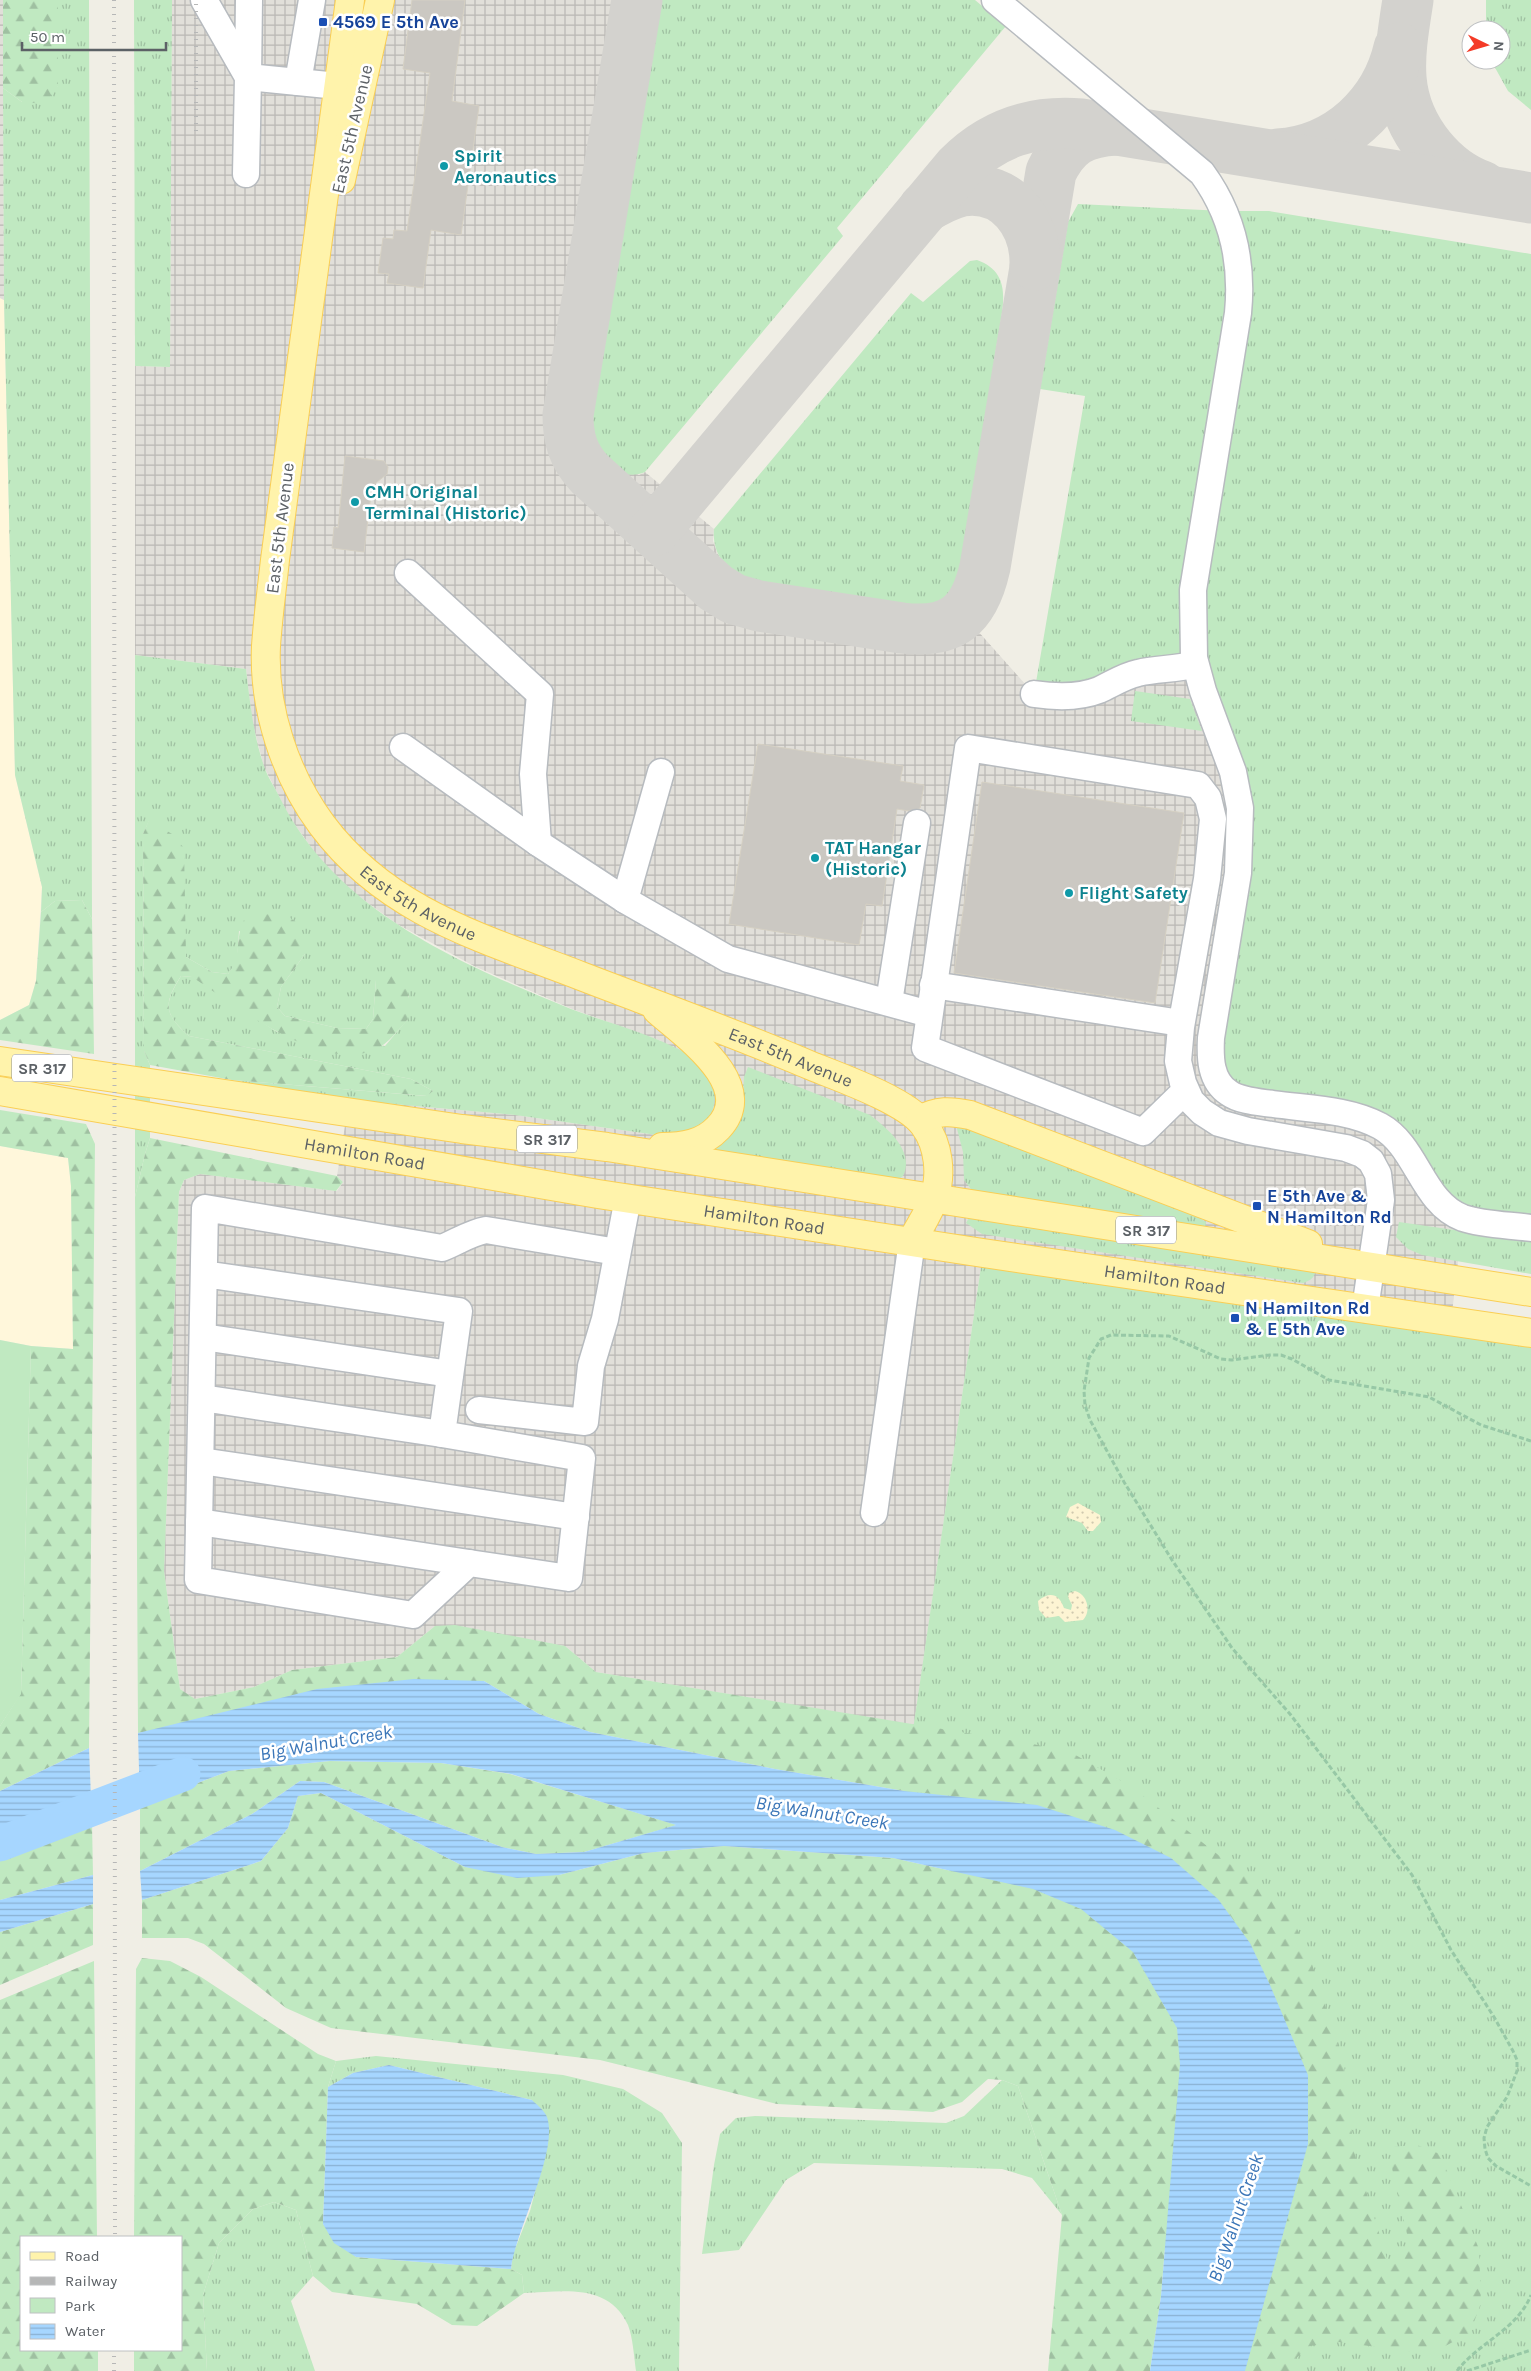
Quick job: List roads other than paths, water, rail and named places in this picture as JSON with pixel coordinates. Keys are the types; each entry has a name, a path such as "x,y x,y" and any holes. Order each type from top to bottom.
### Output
{"main road":[{"name":"East 5th Avenue","path":"350,0 275,560 266,648 267,679 272,710 279,741 290,770 321,823 341,847 389,892 419,910 481,937 821,1069 869,1090 913,1114 930,1134 937,1152 938,1172 935,1198 912,1241"},
{"name":"East 5th Avenue","path":"312,285 348,152 380,0"},
{"path":"607,1147 688,1146 713,1134 722,1124 728,1111 728,1085 717,1066 646,1001"},
{"name":"Hamilton Road","path":"0,1061 442,1126 607,1147 1531,1292"},
{"name":"Hamilton Road","path":"0,1091 628,1198 1531,1334"},
{"path":"920,1120 940,1112 954,1111 970,1115 1365,1265"}],"lane":[{"path":"204,0 248,78"},
{"path":"246,174 249,0"},
{"path":"298,82 312,0"},
{"path":"995,0 1202,173 1216,192 1231,231 1238,260 1241,286 1194,581 1192,624 1195,664 1233,772 1240,808 1238,873 1212,1038 1210,1062 1217,1080 1228,1093 1255,1102 1356,1116 1382,1127 1396,1140 1414,1163 1432,1193 1446,1207 1463,1218 1531,1228"},
{"path":"248,78 338,86"},
{"path":"408,573 540,694 533,774 538,843"},
{"path":"1034,694 1052,696 1079,695 1099,690 1138,673 1178,669 1195,664"},
{"path":"403,747 538,843 626,900 728,959 930,1014"},
{"path":"1186,1090 1143,1132 925,1048 968,748 1198,785 1208,798 1213,819 1207,879 1181,1022 1178,1061 1186,1090 1191,1101 1202,1112 1226,1126 1346,1148 1362,1154 1371,1161 1378,1174 1382,1188 1365,1265 1365,1308"},
{"path":"626,900 661,772"},
{"path":"889,1002 917,823"},
{"path":"933,984 1181,1022"},
{"path":"480,1410 585,1422 591,1366 604,1319 628,1198"},
{"path":"469,1563 413,1615 198,1580 205,1208 442,1248 464,1240 474,1232 486,1230 617,1252"},
{"path":"874,1513 912,1241"},
{"path":"204,1274 459,1311 442,1434"},
{"path":"203,1338 450,1374"},
{"path":"199,1522 569,1578 582,1458 442,1434 202,1398"},
{"path":"200,1461 576,1517"}],"water":[{"path":"414,1679 484,1681 539,1714 590,1732 775,1769 904,1791 1037,1805 1115,1830 1171,1858 1218,1899 1250,1943 1308,2075 1308,2144 1245,2371 1150,2371 1161,2296 1180,2064 1177,2028 1133,1952 1081,1909 1033,1889 893,1858 724,1846 644,1853 559,1875 517,1878 465,1867 321,1793 298,1796 288,1828 261,1861 142,1900 140,1871 252,1814 300,1781 324,1782 502,1847 536,1854 584,1852 676,1825 511,1774 441,1763 330,1761 229,1771 140,1805 138,1733 317,1689"},
{"path":"89,1748 92,1823 0,1858 0,1791"},
{"path":"93,1875 93,1904 0,1932 0,1900"},
{"path":"389,2065 532,2100 546,2115 549,2132 547,2150 514,2253 511,2269 356,2257 334,2243 323,2224 328,2087 353,2073"}],"waterway":[{"name":"Big Walnut Creek","path":"0,1844 183,1774"}],"railway":[{"path":"114,0 115,2236"},
{"path":"196,0 196,131"},
{"path":"114,2351 114,2371"}],"place":[{"name":"4569 E 5th Ave","path":"323,22"},
{"name":"Spirit Aeronautics","path":"444,166"},
{"name":"CMH Original Terminal (Historic)","path":"355,502"},
{"name":"TAT Hangar (Historic)","path":"815,858"},
{"name":"Flight Safety","path":"1069,893"},
{"name":"E 5th Ave & N Hamilton Rd","path":"1257,1206"},
{"name":"N Hamilton Rd & E 5th Ave","path":"1235,1318"}]}
